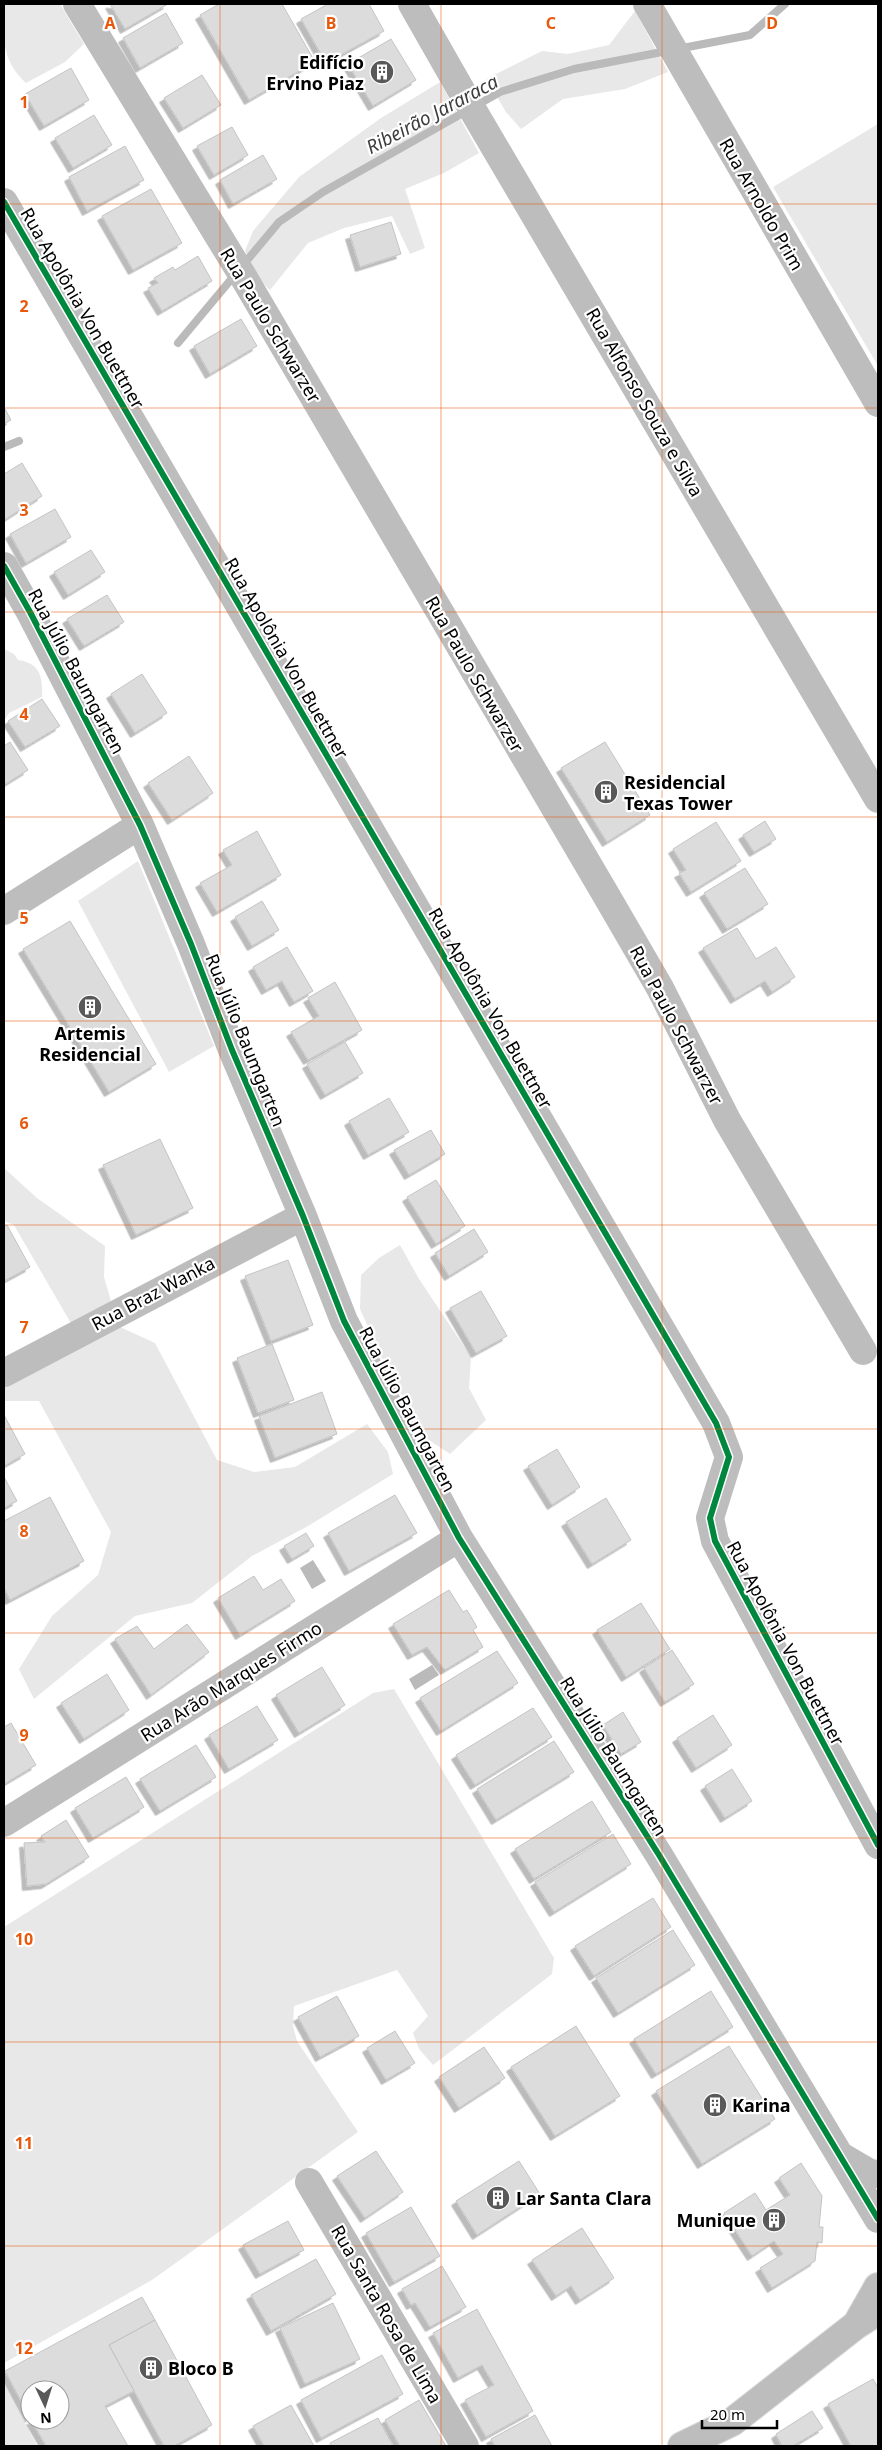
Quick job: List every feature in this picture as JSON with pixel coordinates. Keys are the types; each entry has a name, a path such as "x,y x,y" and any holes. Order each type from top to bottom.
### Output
{"street":[{"name":"Rua Paulo Schwarzer","path":"77,4 238,268 660,988 727,1120 862,1351"},
{"name":"Rua Alfonso Souza e Silva","path":"412,4 878,799"},
{"name":"Rua Arnoldo Prim","path":"653,15 878,403"},
{"name":"Rua Apolônia Von Buettner","path":"4,202 716,1423 729,1457 710,1518 715,1541 878,1845"},
{"name":"Rua Júlio Baumgarten","path":"4,566 30,612 140,825 303,1216 344,1320 459,1538 659,1855 878,2219"},
{"path":"4,911 140,825"},
{"name":"Rua Braz Wanka","path":"4,1373 303,1216"},
{"name":"Rua Arão Marques Firmo","path":"4,1823 459,1538"},
{"name":"Rua Júlio Baumgarten","path":"839,2155 870,2173 878,2174"},
{"name":"Rua Santa Rosa de Lima","path":"309,2182 465,2446"},
{"path":"682,2446 732,2422 867,2318 878,2287"}],"shaded area":[{"path":"4,4 60,4 84,44 65,62 26,83 12,65 5,47"},
{"path":"635,11 668,72 625,89 563,99 521,129 506,112 486,79 542,51 568,54 609,45"},
{"path":"440,82 479,153 444,173 405,189 425,248 410,254 392,216 344,228 308,243 270,290 258,278 245,251 253,231 299,177 381,118"},
{"path":"878,124 878,366 773,187"},
{"path":"4,649 14,654 18,660 31,664 36,668 41,677 42,697 9,713 4,721"},
{"path":"138,861 214,1046 169,1072 78,901"},
{"path":"4,1168 37,1198 105,1246 104,1277 113,1308 72,1325 14,1225 4,1221"},
{"path":"400,1245 419,1279 471,1357 469,1388 486,1420 450,1454 426,1438 385,1365 360,1309 361,1275 379,1258"},
{"path":"120,1327 155,1343 217,1460 254,1472 295,1467 367,1424 388,1452 393,1474 308,1526 252,1556 192,1603 135,1616 34,1699 19,1669 52,1616 98,1575 111,1532 39,1401 4,1401 4,1384"},
{"path":"313,1560 326,1581 312,1589 300,1568"},
{"path":"432,1665 439,1675 415,1690 409,1679"},
{"path":"394,1689 554,1958 552,1974 433,2065 419,2049 413,2033 428,2016 397,1970 294,2006 293,2026 297,2041 358,2132 152,2280 4,2363 4,1927 373,1693"},
{"path":"4,2384 20,2414 20,2430 28,2430 37,2446 4,2446"}],"building":[{"path":"110,4 168,4 125,29"},
{"path":"219,4 282,4 315,62 249,100 200,15"},
{"path":"328,4 369,4 384,31 326,63 301,19"},
{"path":"166,13 183,43 140,68 123,38"},
{"name":"Edifício Ervino Piaz","path":"391,39 416,80 373,106 348,64"},
{"path":"71,68 89,100 44,126 25,94"},
{"path":"202,75 221,105 183,128 164,98"},
{"path":"94,115 112,145 73,168 55,138"},
{"path":"232,127 248,155 214,175 197,146"},
{"path":"125,146 144,180 87,211 69,177"},
{"path":"263,155 277,179 233,204 220,180"},
{"path":"151,189 182,243 133,270 102,216"},
{"path":"391,222 401,254 360,267 350,235"},
{"path":"198,256 212,281 162,311 148,288 158,283 154,278 173,267 175,270"},
{"path":"241,319 257,346 210,374 194,346"},
{"path":"4,407 11,420 4,424"},
{"path":"22,463 42,496 4,520 4,474"},
{"path":"55,509 71,537 26,563 10,534"},
{"path":"91,550 105,572 68,595 54,572"},
{"path":"107,595 124,622 84,646 67,619"},
{"path":"142,674 167,713 135,733 111,694"},
{"path":"42,699 60,726 25,747 8,721"},
{"path":"10,742 28,770 4,785 4,746"},
{"name":"Residencial Texas Tower","path":"605,742 650,815 607,842 561,768"},
{"path":"189,756 213,793 172,820 148,783"},
{"path":"765,821 776,839 754,852 743,835"},
{"path":"716,822 741,861 691,892 679,873 686,870 673,849"},
{"path":"257,831 281,875 217,912 200,883 232,865 223,850"},
{"path":"745,868 768,904 727,929 704,893"},
{"path":"262,901 279,930 252,946 235,917"},
{"name":"Artemis Residencial","path":"70,921 156,1064 109,1092 23,949"},
{"path":"737,928 756,959 776,947 795,977 772,992 765,981 735,999 703,948"},
{"path":"287,947 313,991 294,1002 282,981 266,990 253,967"},
{"path":"335,982 362,1030 308,1060 291,1032 319,1016 308,998"},
{"path":"345,1042 363,1073 325,1095 307,1064"},
{"path":"389,1098 409,1132 368,1155 349,1121"},
{"path":"431,1130 445,1154 409,1175 394,1150"},
{"path":"160,1139 193,1208 136,1235 103,1165"},
{"path":"436,1180 465,1226 436,1244 407,1197"},
{"path":"7,1225 30,1267 4,1281 4,1226"},
{"path":"474,1229 488,1252 449,1276 435,1253"},
{"path":"288,1260 313,1325 271,1341 245,1276"},
{"path":"481,1291 507,1336 476,1353 450,1308"},
{"path":"272,1344 294,1400 258,1413 237,1358"},
{"path":"322,1392 337,1434 275,1458 259,1416"},
{"path":"4,1415 25,1454 4,1466"},
{"path":"557,1449 580,1487 552,1505 528,1466"},
{"path":"4,1477 17,1501 4,1508"},
{"path":"395,1495 417,1533 349,1571 328,1533"},
{"path":"50,1497 84,1561 10,1600 4,1588 4,1521"},
{"path":"606,1498 631,1540 592,1564 566,1522"},
{"path":"306,1533 314,1546 292,1559 284,1546"},
{"path":"254,1576 263,1590 281,1579 295,1601 240,1635 218,1598"},
{"path":"449,1590 463,1612 467,1610 477,1627 473,1630 483,1647 445,1670 427,1647 412,1655 393,1624"},
{"path":"641,1603 670,1649 626,1677 597,1630"},
{"path":"187,1624 209,1652 151,1695 115,1639 137,1626 154,1649"},
{"path":"672,1650 694,1684 665,1702 644,1668"},
{"path":"497,1651 518,1683 441,1731 420,1698"},
{"path":"322,1667 345,1705 299,1733 276,1695"},
{"path":"107,1674 129,1710 84,1739 61,1703"},
{"path":"257,1706 278,1740 229,1769 209,1735"},
{"path":"533,1708 552,1737 475,1785 456,1755"},
{"path":"623,1712 641,1742 621,1754 603,1725"},
{"path":"713,1715 732,1745 696,1768 677,1738"},
{"path":"11,1723 36,1765 4,1784 4,1727"},
{"path":"554,1741 574,1772 496,1820 477,1789"},
{"path":"196,1745 216,1777 160,1811 140,1779"},
{"path":"732,1769 752,1801 725,1818 705,1786"},
{"path":"126,1777 144,1807 93,1838 75,1808"},
{"path":"592,1801 611,1832 534,1879 515,1849"},
{"path":"66,1820 89,1857 46,1884 27,1886 24,1843 45,1842 41,1836"},
{"path":"613,1834 631,1864 554,1912 535,1882"},
{"path":"653,1898 671,1927 594,1976 575,1946"},
{"path":"673,1930 695,1965 618,2013 596,1978"},
{"path":"711,1991 733,2027 656,2074 634,2039"},
{"path":"337,1996 359,2036 320,2057 298,2017"},
{"path":"576,2026 620,2096 555,2136 511,2067"},
{"path":"395,2031 415,2063 386,2080 367,2048"},
{"name":"Karina","path":"729,2046 775,2119 702,2164 656,2091"},
{"path":"484,2047 505,2078 459,2108 439,2077"},
{"path":"376,2151 403,2192 365,2218 337,2176"},
{"name":"Lar Santa Clara","path":"519,2161 540,2194 477,2235 456,2201"},
{"name":"Munique","path":"801,2163 822,2196 819,2227 823,2227 822,2243 817,2242 815,2261 772,2288 760,2268 783,2254 774,2241 752,2256 724,2213 755,2193 766,2210 790,2195 779,2178"},
{"path":"411,2207 440,2256 394,2282 366,2233"},
{"path":"288,2221 304,2250 260,2274 243,2245"},
{"path":"582,2228 614,2278 580,2300 571,2286 556,2296 532,2260"},
{"path":"316,2259 336,2294 271,2331 251,2295"},
{"path":"442,2266 466,2307 430,2327 415,2303 411,2305 402,2289"},
{"path":"142,2297 155,2320 109,2345 134,2391 105,2406 128,2446 46,2446 37,2430 70,2430 70,2380 20,2380 20,2399 5,2371"},
{"path":"333,2303 360,2359 305,2384 280,2328"},
{"path":"477,2309 533,2411 486,2437 465,2400 494,2385 482,2365 458,2378 433,2333"},
{"name":"Bloco B","path":"155,2320 212,2425 174,2446 164,2446 109,2345"},
{"path":"382,2355 403,2394 321,2438 301,2400"},
{"path":"873,2379 878,2388 878,2446 851,2446 828,2404"},
{"path":"419,2400 446,2446 400,2446 385,2420"},
{"path":"291,2405 314,2446 264,2446 253,2426"},
{"path":"812,2411 823,2428 793,2446 782,2446 776,2434"},
{"path":"535,2415 552,2446 495,2446 491,2439"},
{"path":"378,2418 393,2446 332,2446 330,2443"}],"waterway":[{"name":"Ribeirão Jararaca","path":"178,343 279,222 323,192 500,92 574,69 750,35 785,4"},
{"name":"Ribeirão Jararaca","path":"4,447 19,441"}],"cycle path":[{"path":"4,202 716,1423 729,1457 710,1518 715,1541 878,1845"},
{"path":"4,566 30,612 140,825 191,944 232,1050 303,1216 344,1321 459,1538 659,1855 878,2219"}],"place":[{"name":"Edifício Ervino Piaz","path":"382,72"},
{"name":"Residencial Texas Tower","path":"606,792"},
{"name":"Artemis Residencial","path":"90,1007"},
{"name":"Karina","path":"715,2105"},
{"name":"Lar Santa Clara","path":"498,2198"},
{"name":"Munique","path":"774,2220"},
{"name":"Bloco B","path":"151,2368"}]}
